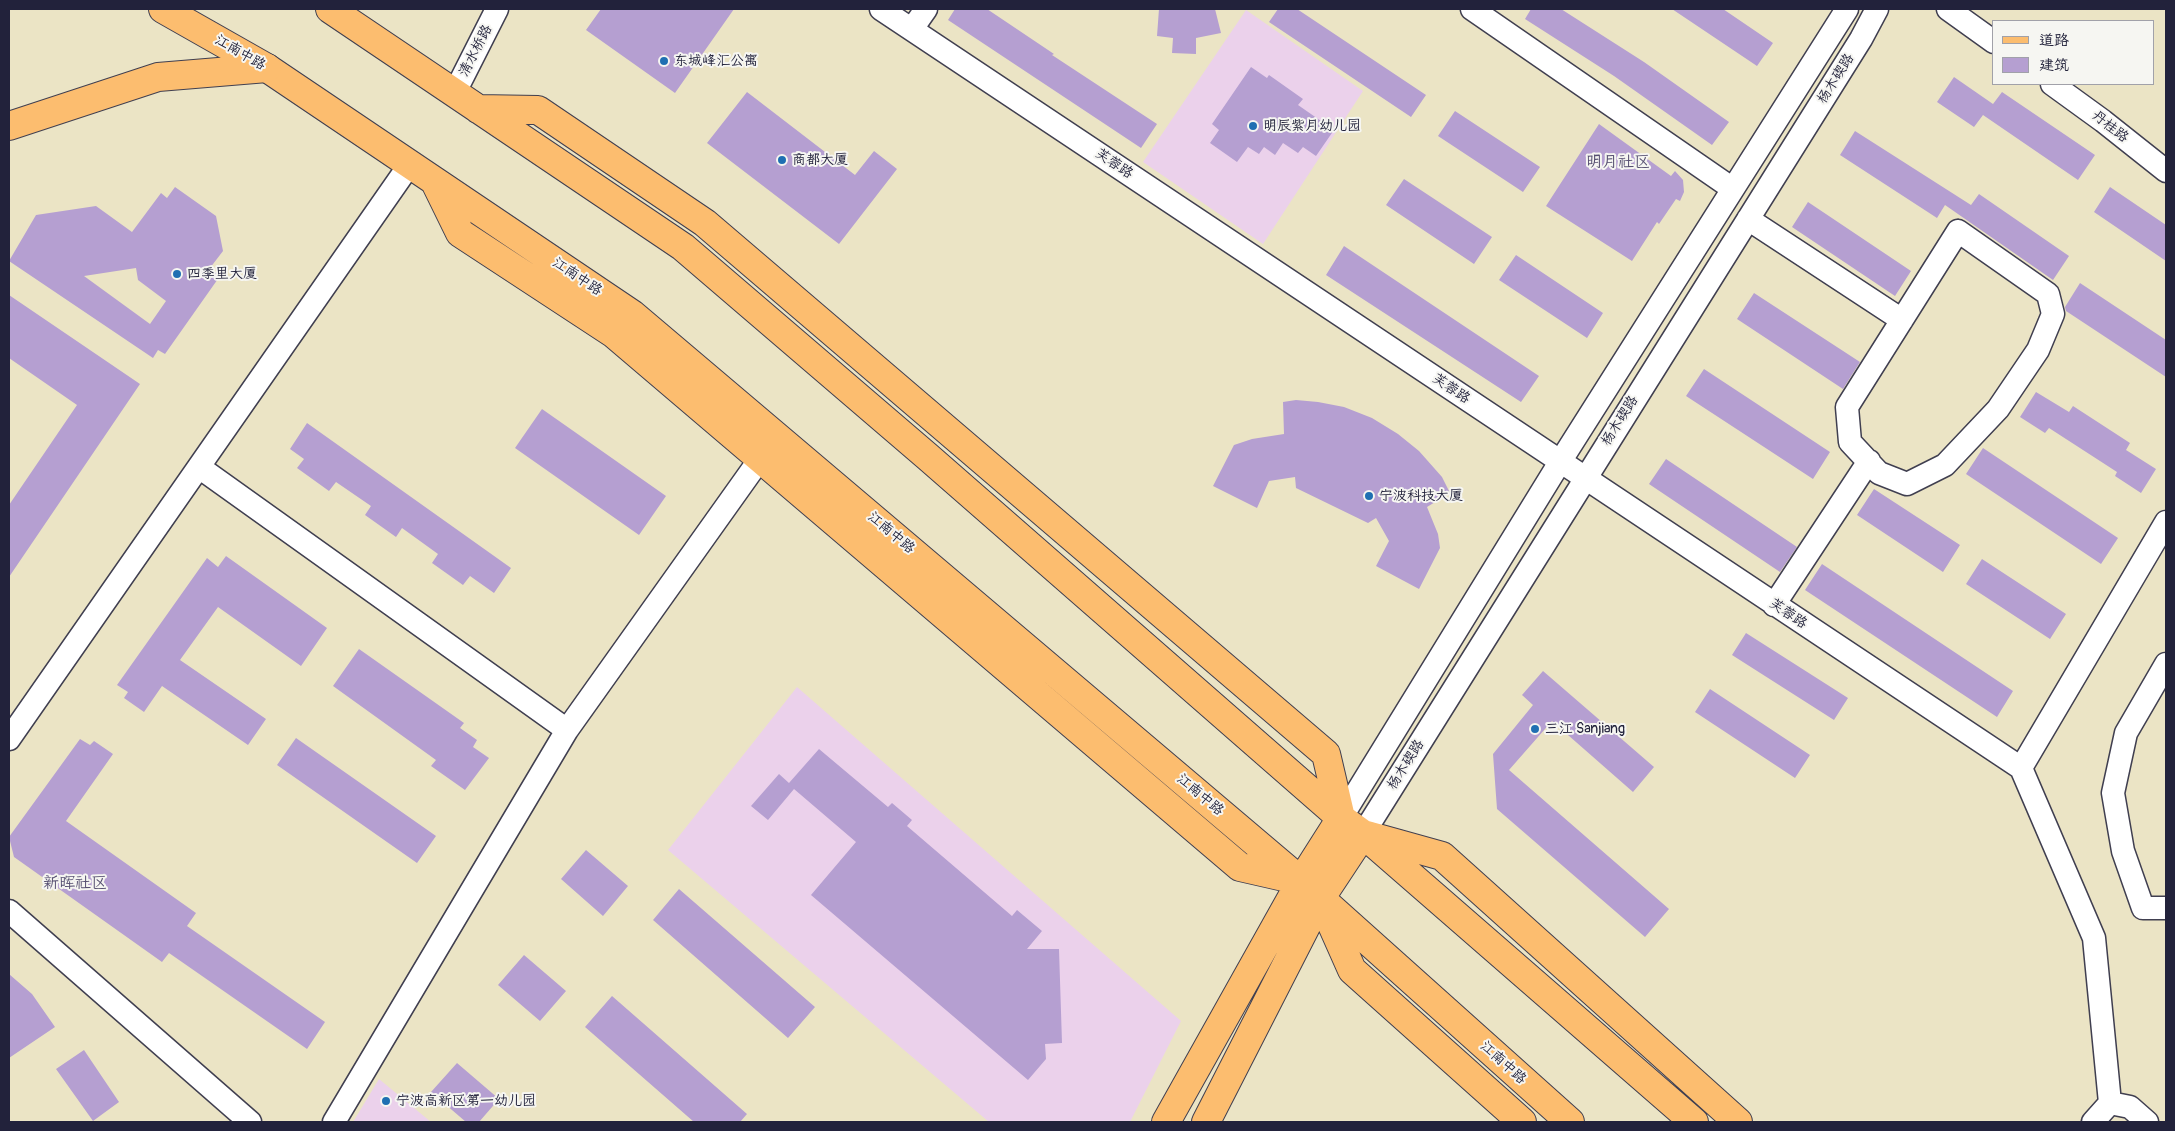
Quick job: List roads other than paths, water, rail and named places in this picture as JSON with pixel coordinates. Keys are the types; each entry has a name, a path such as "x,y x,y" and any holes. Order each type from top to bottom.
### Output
{"main road":[{"name":"江南中路","path":"163,9 267,68 632,314 1301,881 1570,1122"},
{"path":"330,9 683,247 935,463 1341,818 1363,834 1694,1122"},
{"path":"11,126 158,77 267,68"},
{"path":"478,109 538,110 706,223 1326,754 1341,818 1301,881 1166,1122"},
{"path":"434,180 460,233 614,334 1240,868 1301,881"},
{"path":"1206,1122 1320,899 1363,834"},
{"path":"1363,834 1442,856 1738,1122"},
{"path":"1320,899 1352,970 1522,1122"}],"street":[{"name":"清水桥路","path":"455,92 497,9"},
{"name":"芙蓉路","path":"882,9 2021,768"},
{"path":"912,29 926,9"},
{"path":"1472,9 1733,189"},
{"name":"杨木碶路","path":"1341,818 1560,462 1847,9"},
{"name":"杨木碶路","path":"1363,834 1584,478 1861,39 1877,9"},
{"path":"1948,9 1992,41"},
{"name":"丹桂路","path":"2053,85 2103,121 2166,172"},
{"path":"9,739 410,164"},
{"path":"1748,219 1902,320"},
{"path":"1958,231 2048,294 2053,314 2038,350 1998,409 1945,465 1907,484 1879,473 1850,442 1847,407 1902,320 1958,231"},
{"path":"334,1122 567,730 760,459"},
{"path":"1774,605 1869,461"},
{"path":"199,467 567,730"},
{"path":"2093,1122 2110,1103 2094,938 2021,768 2166,522"},
{"path":"2166,664 2126,732 2113,793 2123,851 2143,908 2166,908"},
{"path":"9,911 250,1122"},
{"path":"2110,1103 2130,1107 2147,1122"}],"place":[{"name":"东城峰汇公寓","path":"664,61"},
{"name":"明辰紫月幼儿园","path":"1253,126"},
{"name":"商都大厦","path":"782,160"},
{"name":"四季里大厦","path":"177,274"},
{"name":"宁波科技大厦","path":"1369,496"},
{"name":"三江 Sanjiang","path":"1535,729"},
{"name":"宁波高新区第一幼儿园","path":"386,1101"}],"district":[{"name":"明月社区","path":"1618,163"},
{"name":"新晖社区","path":"75,884"}]}
